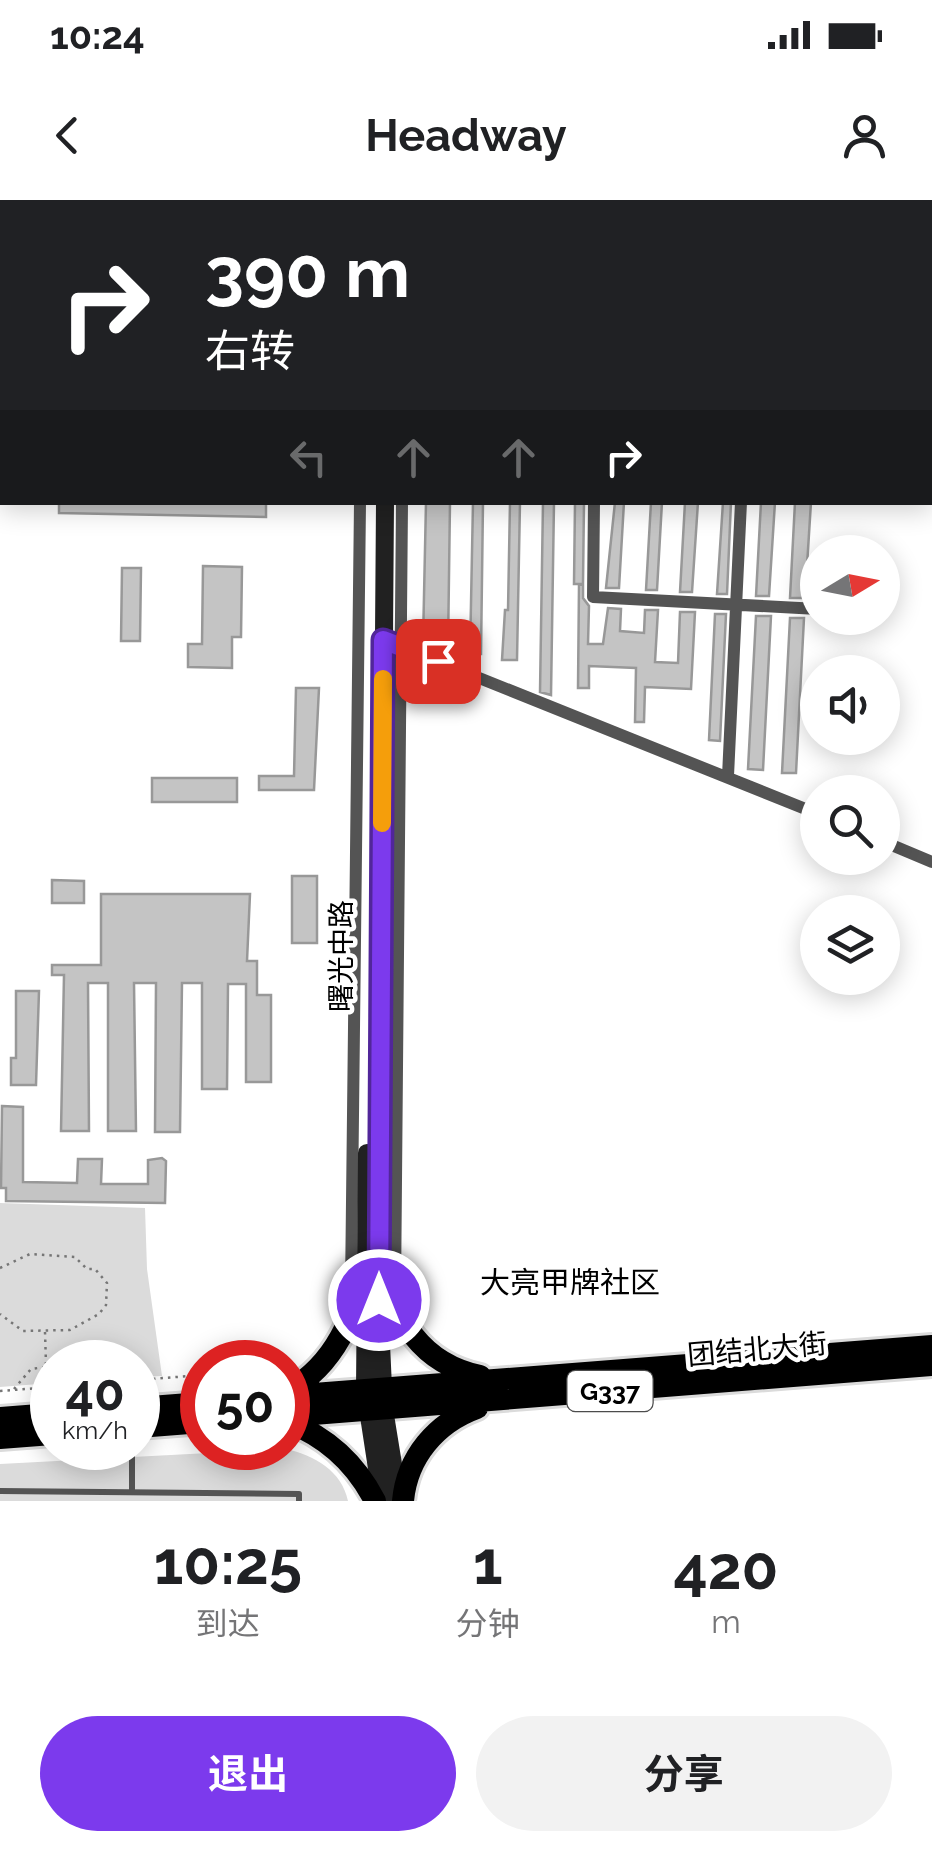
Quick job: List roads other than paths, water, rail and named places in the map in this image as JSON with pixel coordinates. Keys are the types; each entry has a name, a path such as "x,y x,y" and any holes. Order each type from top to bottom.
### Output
{"highway":[{"path":"310,1373 351,1322 372,1266"},
{"path":"372,1266 421,1348 448,1367 513,1389"},
{"name":"团结北大街","path":"513,1389 932,1346"},
{"name":"团结北大街","path":"310,1395 375,1399 932,1365"},
{"path":"401,1501 412,1466 435,1432 513,1389"},
{"name":"团结北大街","path":"310,1414 375,1399"},
{"path":"0,1418 30,1416"},
{"path":"310,1433 343,1455 379,1501"},
{"path":"0,1438 30,1436"}],"main road":[{"name":"曙光中路","path":"373,505 375,1399"},
{"name":"曙光中路","path":"372,1266 392,643 385,505"},
{"path":"375,1399 379,1501"},
{"path":"375,1399 401,1501"}],"street":[{"path":"351,1322 360,505"},
{"path":"394,1305 392,643 402,505"},
{"path":"594,505 593,597 800,608"},
{"path":"728,776 741,505"},
{"path":"392,643 800,806"},
{"path":"900,849 932,862"}],"lane":[{"path":"132,1470 132,1492"},
{"path":"0,1491 299,1494 299,1501"}],"district":[{"name":"大亮甲牌社区","path":"570,1283"}]}
